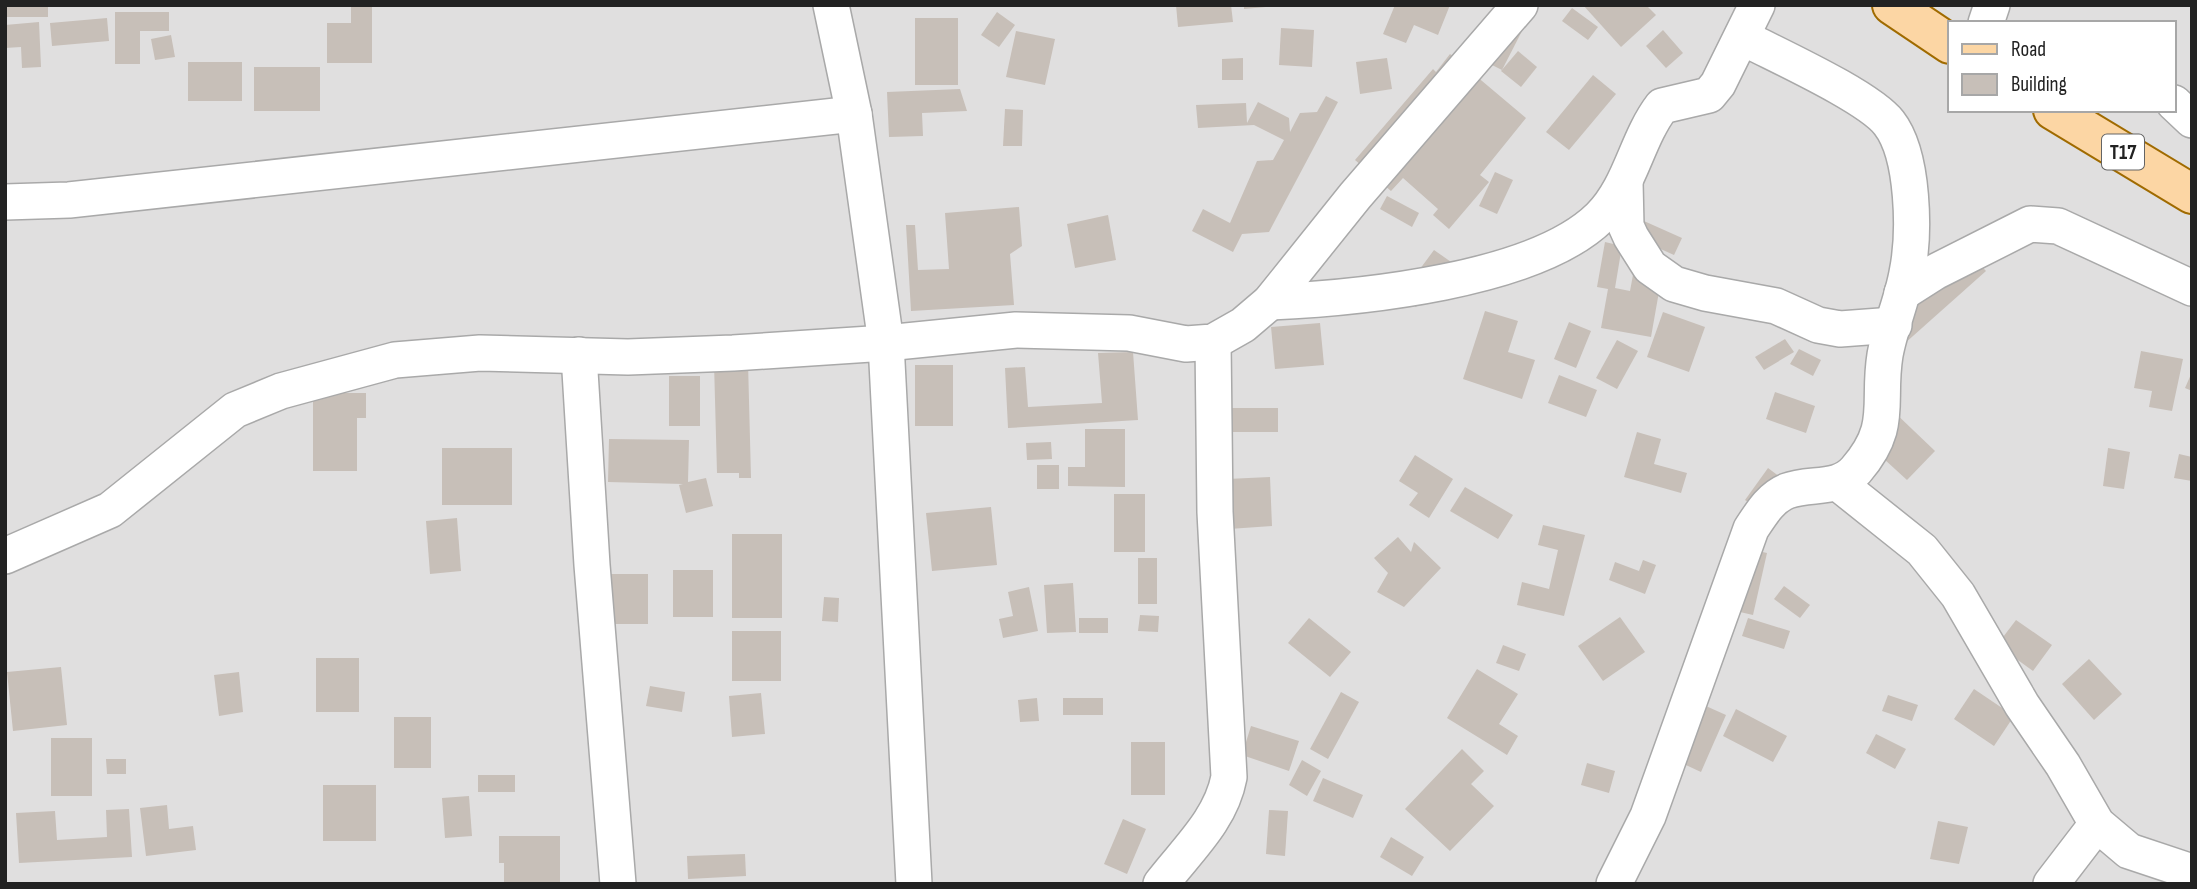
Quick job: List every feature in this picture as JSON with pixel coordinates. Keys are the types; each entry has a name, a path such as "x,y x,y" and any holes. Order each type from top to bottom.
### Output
{"main road":[{"path":"1892,5 1948,43"},
{"name":"T17","path":"2058,112 2192,194"}],"street":[{"path":"831,5 853,114 886,343 914,884"},
{"path":"5,556 110,510 235,410 281,391 395,360 480,353 707,354 886,343 1016,330 1129,333 1186,344 1213,342 1243,325 1270,302 1355,196 1520,5"},
{"path":"1270,302 1390,290 1489,272 1525,261 1565,244 1601,216 1625,182 1646,131 1662,106 1709,95 1718,84 1757,5"},
{"path":"1614,884 1647,816 1751,529 1766,506 1786,492 1838,483 1854,472 1877,443 1884,410 1885,356 1908,270 1910,214 1905,155 1889,122 1863,102 1742,37"},
{"path":"2176,105 2192,120"},
{"path":"5,202 82,198 853,114"},
{"path":"1625,182 1626,226 1630,237 1650,267 1674,284 1705,293 1776,306 1818,325 1840,329 1898,309 1935,272 2030,224 2058,226 2192,288"},
{"path":"1161,884 1208,826 1226,795 1229,777 1215,512 1213,342"},
{"path":"579,355 618,884"},
{"path":"1838,483 1922,550 1958,596 2097,824 2129,851 2183,873"},
{"path":"2051,884 2097,824"}],"shaded area":[{"path":"5,5 2192,5 2192,884 5,884"}],"building":[{"path":"5,5 48,5 48,17 5,17"},
{"path":"351,5 372,5 372,63 327,63 327,23 351,23"},
{"path":"1176,5 1231,5 1233,22 1178,27"},
{"path":"1244,5 1266,5 1266,7 1244,9"},
{"path":"1395,5 1450,5 1438,35 1414,25 1406,43 1383,34"},
{"path":"1583,5 1646,5 1656,15 1621,47"},
{"path":"1572,8 1598,27 1588,40 1562,21"},
{"path":"115,12 169,12 169,31 140,31 140,64 115,64"},
{"path":"997,12 1015,25 999,47 981,35"},
{"path":"1488,14 1522,31 1502,70 1468,53"},
{"path":"107,18 109,41 52,46 50,23"},
{"path":"915,18 958,18 958,85 915,85"},
{"path":"39,22 41,67 22,68 21,47 5,48 5,25"},
{"path":"1281,28 1314,30 1312,67 1279,65"},
{"path":"1663,30 1683,53 1666,68 1646,46"},
{"path":"1016,31 1055,39 1045,85 1006,77"},
{"path":"171,35 175,57 155,60 151,39"},
{"path":"1518,51 1537,67 1521,87 1501,71"},
{"path":"1450,54 1526,118 1480,175 1489,182 1449,229 1433,215 1438,209 1403,178 1391,191 1355,160 1433,69 1436,72"},
{"path":"1243,58 1243,80 1222,80 1222,59"},
{"path":"1387,58 1392,89 1360,94 1356,62"},
{"path":"188,62 242,62 242,101 188,101"},
{"path":"254,67 320,67 320,111 254,111"},
{"path":"1593,75 1616,94 1569,150 1546,132"},
{"path":"960,89 967,111 922,113 923,136 889,137 887,92"},
{"path":"1326,96 1338,102 1269,232 1242,234 1233,252 1192,231 1203,209 1230,223 1257,161 1273,160 1284,140 1254,125 1198,128 1196,105 1246,103 1247,123 1258,102 1289,118 1290,132 1300,113 1317,112"},
{"path":"1005,109 1023,110 1022,146 1003,146"},
{"path":"1495,172 1513,180 1497,214 1479,206"},
{"path":"1387,196 1419,213 1412,227 1380,209"},
{"path":"1019,207 1022,246 1010,254 1014,305 911,311 906,225 915,225 918,270 949,269 945,213"},
{"path":"1108,215 1116,260 1075,268 1067,224"},
{"path":"1635,217 1682,238 1674,255 1627,234"},
{"path":"1605,242 1622,246 1615,288 1630,291 1635,264 1663,269 1651,337 1601,328 1608,289 1597,287"},
{"path":"1434,250 1474,278 1441,272 1416,307 1400,296"},
{"path":"1970,254 1986,271 1904,344 1889,327"},
{"path":"1485,311 1518,321 1508,352 1535,360 1522,399 1463,379"},
{"path":"1663,312 1705,327 1689,372 1647,357"},
{"path":"1569,322 1591,331 1576,368 1554,359"},
{"path":"1320,323 1324,365 1275,369 1271,327"},
{"path":"1785,339 1794,352 1764,370 1755,357"},
{"path":"1617,340 1638,351 1617,389 1596,378"},
{"path":"1799,349 1821,360 1813,376 1790,364"},
{"path":"2141,351 2183,359 2172,411 2149,407 2152,391 2134,388"},
{"path":"1133,352 1138,420 1008,428 1005,368 1025,367 1028,407 1102,403 1098,353"},
{"path":"748,362 751,478 739,478 739,473 717,473 714,363"},
{"path":"915,365 953,365 953,426 915,426"},
{"path":"2192,372 2192,391 2185,388"},
{"path":"1559,375 1597,390 1586,417 1548,403"},
{"path":"669,376 700,376 700,426 669,426"},
{"path":"1775,392 1815,406 1806,433 1766,419"},
{"path":"313,393 366,393 366,418 357,418 357,471 313,471"},
{"path":"1227,408 1278,408 1278,432 1227,432"},
{"path":"1890,408 1935,451 1907,480 1861,438"},
{"path":"1085,429 1125,429 1125,487 1068,486 1068,467 1085,467"},
{"path":"1637,432 1661,439 1654,464 1687,473 1681,493 1624,477"},
{"path":"609,439 689,440 688,482 706,478 713,506 686,513 679,485 683,484 608,482"},
{"path":"1051,442 1052,459 1027,460 1026,443"},
{"path":"442,448 512,448 512,505 442,505"},
{"path":"2108,448 2130,452 2124,489 2103,486"},
{"path":"2179,454 2192,457 2192,481 2174,478"},
{"path":"1415,455 1453,479 1429,518 1409,505 1418,493 1399,481"},
{"path":"1037,465 1059,465 1059,489 1037,489"},
{"path":"1768,468 1792,486 1770,518 1745,500"},
{"path":"1270,477 1272,526 1229,529 1227,479"},
{"path":"1465,487 1513,515 1498,539 1450,511"},
{"path":"1114,494 1145,494 1145,552 1114,552"},
{"path":"991,507 997,565 932,571 926,513"},
{"path":"457,518 461,571 430,574 426,521"},
{"path":"1543,525 1585,535 1564,616 1517,605 1522,582 1549,589 1558,550 1538,545"},
{"path":"732,534 782,534 782,618 732,618"},
{"path":"1398,537 1411,552 1414,542 1441,568 1404,607 1377,592 1388,573 1374,558"},
{"path":"1728,544 1767,553 1753,615 1714,606"},
{"path":"1138,558 1157,558 1157,604 1138,604"},
{"path":"1643,560 1656,565 1645,594 1609,580 1615,562 1639,571"},
{"path":"673,570 713,570 713,617 673,617"},
{"path":"610,574 648,574 648,624 610,624"},
{"path":"1073,583 1076,632 1047,633 1044,585"},
{"path":"1784,586 1810,605 1800,618 1774,599"},
{"path":"1029,587 1038,631 1003,638 999,619 1013,616 1008,592"},
{"path":"824,597 839,598 838,622 822,621"},
{"path":"1140,615 1159,616 1158,632 1138,631"},
{"path":"1620,617 1645,652 1603,681 1578,646"},
{"path":"1079,618 1108,618 1108,633 1079,633"},
{"path":"1309,618 1351,652 1330,677 1288,643"},
{"path":"1748,618 1790,631 1784,649 1742,636"},
{"path":"2016,620 2052,645 2033,671 1997,645"},
{"path":"732,631 781,631 781,681 732,681"},
{"path":"1503,645 1526,654 1519,671 1496,663"},
{"path":"316,658 359,658 359,712 316,712"},
{"path":"2089,659 2122,694 2094,720 2062,684"},
{"path":"61,667 67,725 13,731 7,672"},
{"path":"1477,669 1518,694 1499,724 1518,736 1507,755 1447,718"},
{"path":"239,672 243,712 219,716 214,675"},
{"path":"650,686 685,692 682,712 646,706"},
{"path":"1974,689 2014,716 1994,746 1954,719"},
{"path":"1341,692 1359,702 1328,759 1310,749"},
{"path":"761,693 765,734 732,737 729,696"},
{"path":"1888,695 1918,705 1912,721 1882,711"},
{"path":"1037,698 1039,721 1020,722 1018,700"},
{"path":"1063,698 1103,698 1103,715 1063,715"},
{"path":"1688,698 1726,715 1701,772 1662,754"},
{"path":"1736,709 1787,736 1773,762 1723,736"},
{"path":"394,717 431,717 431,768 394,768"},
{"path":"1251,726 1299,741 1289,771 1242,755"},
{"path":"1876,734 1906,749 1895,769 1866,753"},
{"path":"51,738 92,738 92,796 51,796"},
{"path":"1131,742 1165,742 1165,795 1131,795"},
{"path":"1462,749 1484,771 1471,784 1494,806 1450,851 1405,809"},
{"path":"106,759 126,759 126,774 107,774"},
{"path":"1302,760 1321,771 1307,796 1289,785"},
{"path":"1587,763 1615,771 1609,793 1581,785"},
{"path":"478,775 515,775 515,792 478,792"},
{"path":"1323,778 1363,795 1353,818 1313,801"},
{"path":"323,785 376,785 376,841 323,841"},
{"path":"469,796 472,836 445,838 442,798"},
{"path":"167,805 169,829 193,826 196,850 146,856 140,808"},
{"path":"129,809 132,857 19,863 16,813 55,811 57,840 107,837 106,810"},
{"path":"1269,810 1288,811 1285,856 1266,854"},
{"path":"1123,819 1146,829 1127,874 1104,864"},
{"path":"1938,821 1968,827 1959,864 1930,859"},
{"path":"499,836 560,836 560,884 504,884 504,863 499,863"},
{"path":"1391,837 1424,857 1412,876 1380,857"},
{"path":"745,854 746,876 688,879 687,856"}]}
